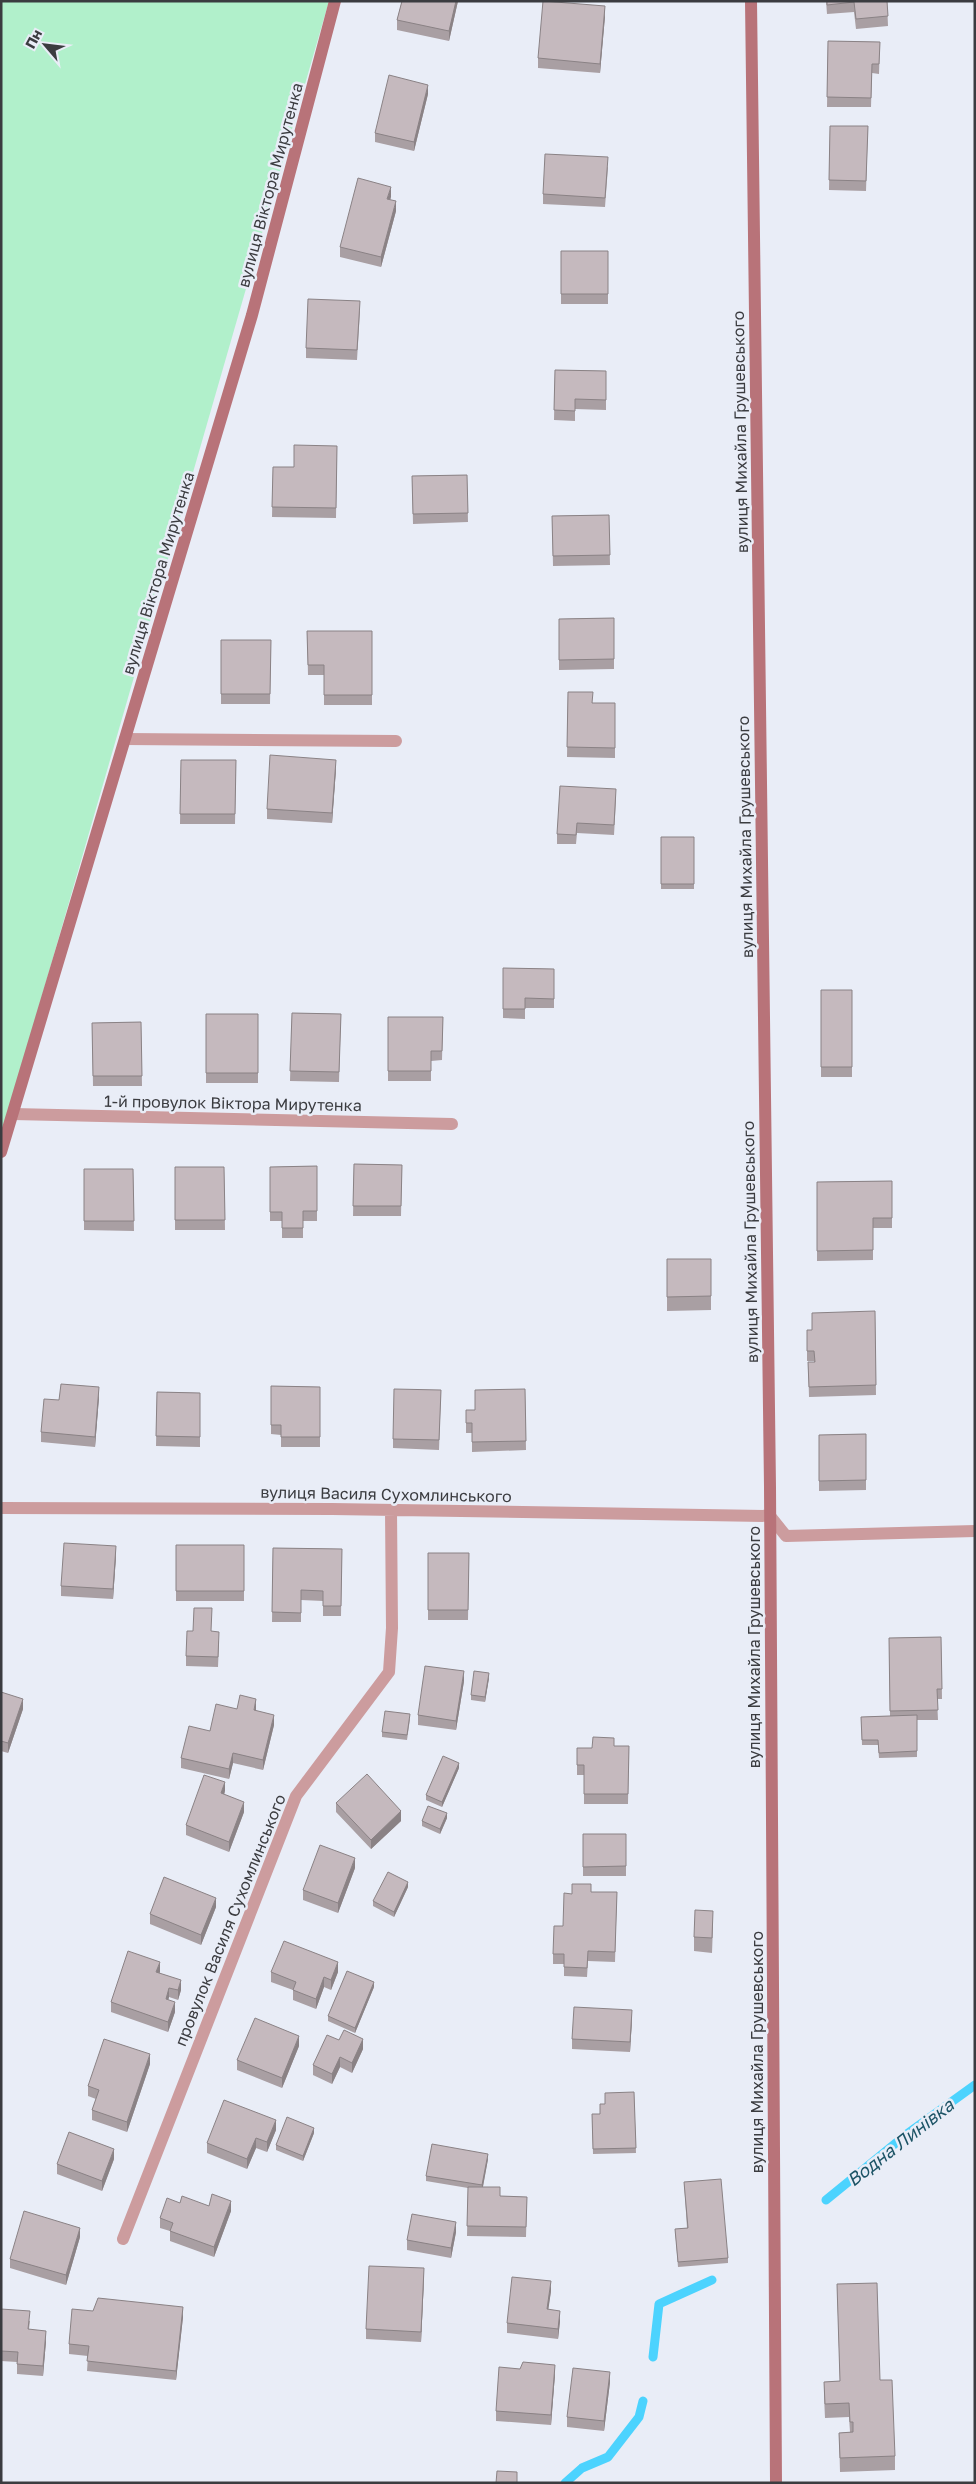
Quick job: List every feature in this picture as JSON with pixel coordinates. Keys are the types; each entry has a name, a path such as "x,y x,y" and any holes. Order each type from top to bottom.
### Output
{"street":[{"name":"вулиця Віктора Мирутенка","path":"1,1152 252,315 335,1"},
{"name":"вулиця Михайла Грушевського","path":"752,1 770,1516 776,2483"},
{"path":"125,739 396,741"},
{"name":"1-й провулок Віктора Мирутенка","path":"13,1114 452,1124"},
{"name":"вулиця Василя Сухомлинського","path":"1,1508 391,1510 770,1516"},
{"name":"провулок Василя Сухомлинського","path":"123,2239 296,1796 389,1672 392,1628 391,1510"},
{"path":"770,1516 786,1536 975,1531"}],"green space":[{"path":"1,1 329,1 1,1138"}],"building":[{"path":"402,1 456,1 449,31 397,20"},
{"path":"543,1 605,6 600,64 538,58"},
{"path":"827,1 887,1 888,16 856,19 854,2 827,5"},
{"path":"828,41 880,42 879,64 872,64 871,98 827,97"},
{"path":"389,75 428,85 414,142 375,133"},
{"path":"830,126 868,126 866,181 829,180"},
{"path":"545,154 608,157 605,198 543,194"},
{"path":"358,178 391,187 387,199 396,201 381,257 340,247"},
{"path":"561,251 608,251 608,294 561,294"},
{"path":"308,299 360,301 357,350 306,348"},
{"path":"555,370 606,371 606,400 575,399 575,411 554,410"},
{"path":"294,445 337,446 336,508 272,507 273,467 294,467"},
{"path":"467,475 468,513 413,514 412,476"},
{"path":"609,515 610,555 553,556 552,516"},
{"path":"614,618 614,659 559,660 559,619"},
{"path":"307,631 372,631 372,695 324,695 324,665 308,665"},
{"path":"221,640 271,640 270,694 221,694"},
{"path":"568,692 593,692 592,703 615,703 615,748 567,747"},
{"path":"270,755 336,760 332,813 267,809"},
{"path":"181,760 236,760 235,814 180,814"},
{"path":"560,786 616,789 614,825 577,823 576,835 557,834"},
{"path":"661,837 694,837 694,884 661,884"},
{"path":"503,968 554,969 554,999 525,998 525,1009 503,1009"},
{"path":"821,990 852,990 852,1067 821,1067"},
{"path":"292,1013 341,1014 339,1072 290,1071"},
{"path":"206,1014 258,1014 258,1073 206,1073"},
{"path":"388,1017 443,1017 442,1051 431,1051 431,1071 388,1071"},
{"path":"141,1022 142,1076 93,1076 92,1023"},
{"path":"354,1164 402,1165 401,1206 353,1206"},
{"path":"317,1166 317,1211 303,1211 303,1228 282,1228 282,1212 270,1212 270,1167"},
{"path":"175,1167 224,1167 225,1220 175,1220"},
{"path":"84,1169 133,1169 134,1221 84,1221"},
{"path":"892,1181 892,1218 873,1218 873,1250 817,1251 817,1182"},
{"path":"667,1259 711,1259 711,1296 667,1297"},
{"path":"875,1311 876,1385 809,1387 808,1362 815,1362 814,1351 807,1351 807,1330 812,1330 812,1313"},
{"path":"61,1384 99,1387 95,1437 41,1432 44,1399 59,1400"},
{"path":"271,1386 320,1387 320,1437 281,1437 281,1425 271,1425"},
{"path":"394,1389 441,1390 439,1440 393,1439"},
{"path":"525,1389 526,1441 472,1442 472,1423 466,1423 466,1410 475,1410 475,1390"},
{"path":"157,1392 200,1393 200,1437 156,1436"},
{"path":"866,1434 866,1480 819,1481 819,1435"},
{"path":"64,1543 116,1546 113,1589 61,1586"},
{"path":"176,1545 244,1545 244,1591 176,1591"},
{"path":"273,1548 342,1549 341,1606 323,1606 323,1591 301,1590 301,1613 272,1612"},
{"path":"428,1553 469,1553 468,1610 428,1610"},
{"path":"194,1608 212,1608 211,1631 219,1632 218,1657 186,1656 187,1631 193,1631"},
{"path":"941,1637 942,1689 937,1689 938,1710 890,1711 889,1638"},
{"path":"425,1666 464,1671 456,1721 418,1715"},
{"path":"474,1671 489,1673 485,1697 471,1695"},
{"path":"1,1692 23,1699 8,1743 1,1741"},
{"path":"240,1695 256,1699 254,1710 274,1715 263,1760 233,1753 229,1769 181,1758 189,1726 210,1731 216,1704 237,1709"},
{"path":"385,1711 410,1714 407,1735 382,1732"},
{"path":"917,1715 917,1751 879,1753 878,1740 862,1740 861,1717"},
{"path":"593,1737 614,1738 614,1746 629,1746 628,1794 584,1794 584,1765 577,1765 577,1748 592,1748"},
{"path":"443,1756 459,1763 442,1802 426,1795"},
{"path":"367,1774 401,1811 371,1840 336,1803"},
{"path":"204,1775 225,1782 221,1793 244,1802 229,1842 186,1825"},
{"path":"428,1806 447,1813 440,1829 422,1821"},
{"path":"583,1834 626,1834 626,1866 583,1867"},
{"path":"320,1845 355,1858 338,1903 303,1890"},
{"path":"388,1872 408,1882 394,1912 373,1901"},
{"path":"164,1877 216,1898 201,1935 150,1914"},
{"path":"572,1884 591,1884 591,1892 617,1892 615,1952 588,1951 587,1968 564,1967 564,1954 553,1954 554,1926 563,1926 564,1893 572,1894"},
{"path":"695,1910 713,1911 712,1938 694,1937"},
{"path":"284,1941 338,1962 331,1980 324,1977 316,1999 293,1990 296,1982 271,1972"},
{"path":"128,1951 160,1962 156,1972 181,1980 178,1990 169,1988 166,1999 175,2002 168,2022 111,2002"},
{"path":"347,1971 374,1982 355,2028 328,2016"},
{"path":"574,2007 632,2010 630,2042 572,2039"},
{"path":"255,2018 299,2036 282,2078 237,2060"},
{"path":"344,2030 363,2039 352,2063 340,2057 332,2074 313,2065 327,2035 339,2040"},
{"path":"104,2039 150,2054 127,2122 92,2110 99,2090 88,2086"},
{"path":"634,2092 636,2148 593,2149 592,2114 600,2114 600,2104 605,2104 605,2093"},
{"path":"224,2100 276,2120 267,2142 256,2138 247,2159 207,2143"},
{"path":"287,2117 314,2128 303,2156 276,2145"},
{"path":"69,2132 114,2149 102,2181 57,2164"},
{"path":"432,2144 488,2154 482,2185 426,2176"},
{"path":"721,2179 728,2258 678,2262 675,2229 688,2228 684,2182"},
{"path":"468,2187 500,2187 500,2196 527,2197 526,2227 467,2226"},
{"path":"212,2194 231,2201 214,2247 170,2231 173,2223 160,2218 167,2198 180,2203 182,2196 209,2206"},
{"path":"24,2211 80,2228 66,2275 10,2259"},
{"path":"412,2214 456,2222 451,2248 407,2240"},
{"path":"369,2266 424,2268 421,2332 366,2329"},
{"path":"512,2277 551,2281 547,2309 560,2311 558,2329 507,2323"},
{"path":"877,2283 880,2380 892,2380 895,2456 840,2458 839,2433 853,2432 853,2422 850,2422 849,2403 825,2404 824,2382 840,2381 837,2284"},
{"path":"98,2298 183,2307 176,2371 87,2361 89,2346 69,2344 72,2309 93,2311"},
{"path":"1,2309 30,2311 28,2329 46,2331 43,2366 17,2364 18,2352 1,2351"},
{"path":"523,2362 555,2365 551,2415 496,2411 499,2367 520,2369"},
{"path":"573,2368 610,2372 604,2421 567,2417"},
{"path":"497,2471 517,2472 517,2483 496,2483"}],"waterway":[{"name":"Водна Линівка","path":"826,2200 907,2134 975,2085"},
{"path":"653,2357 659,2304 712,2280"},
{"path":"565,2483 582,2468 608,2457 639,2417 643,2401"}]}
